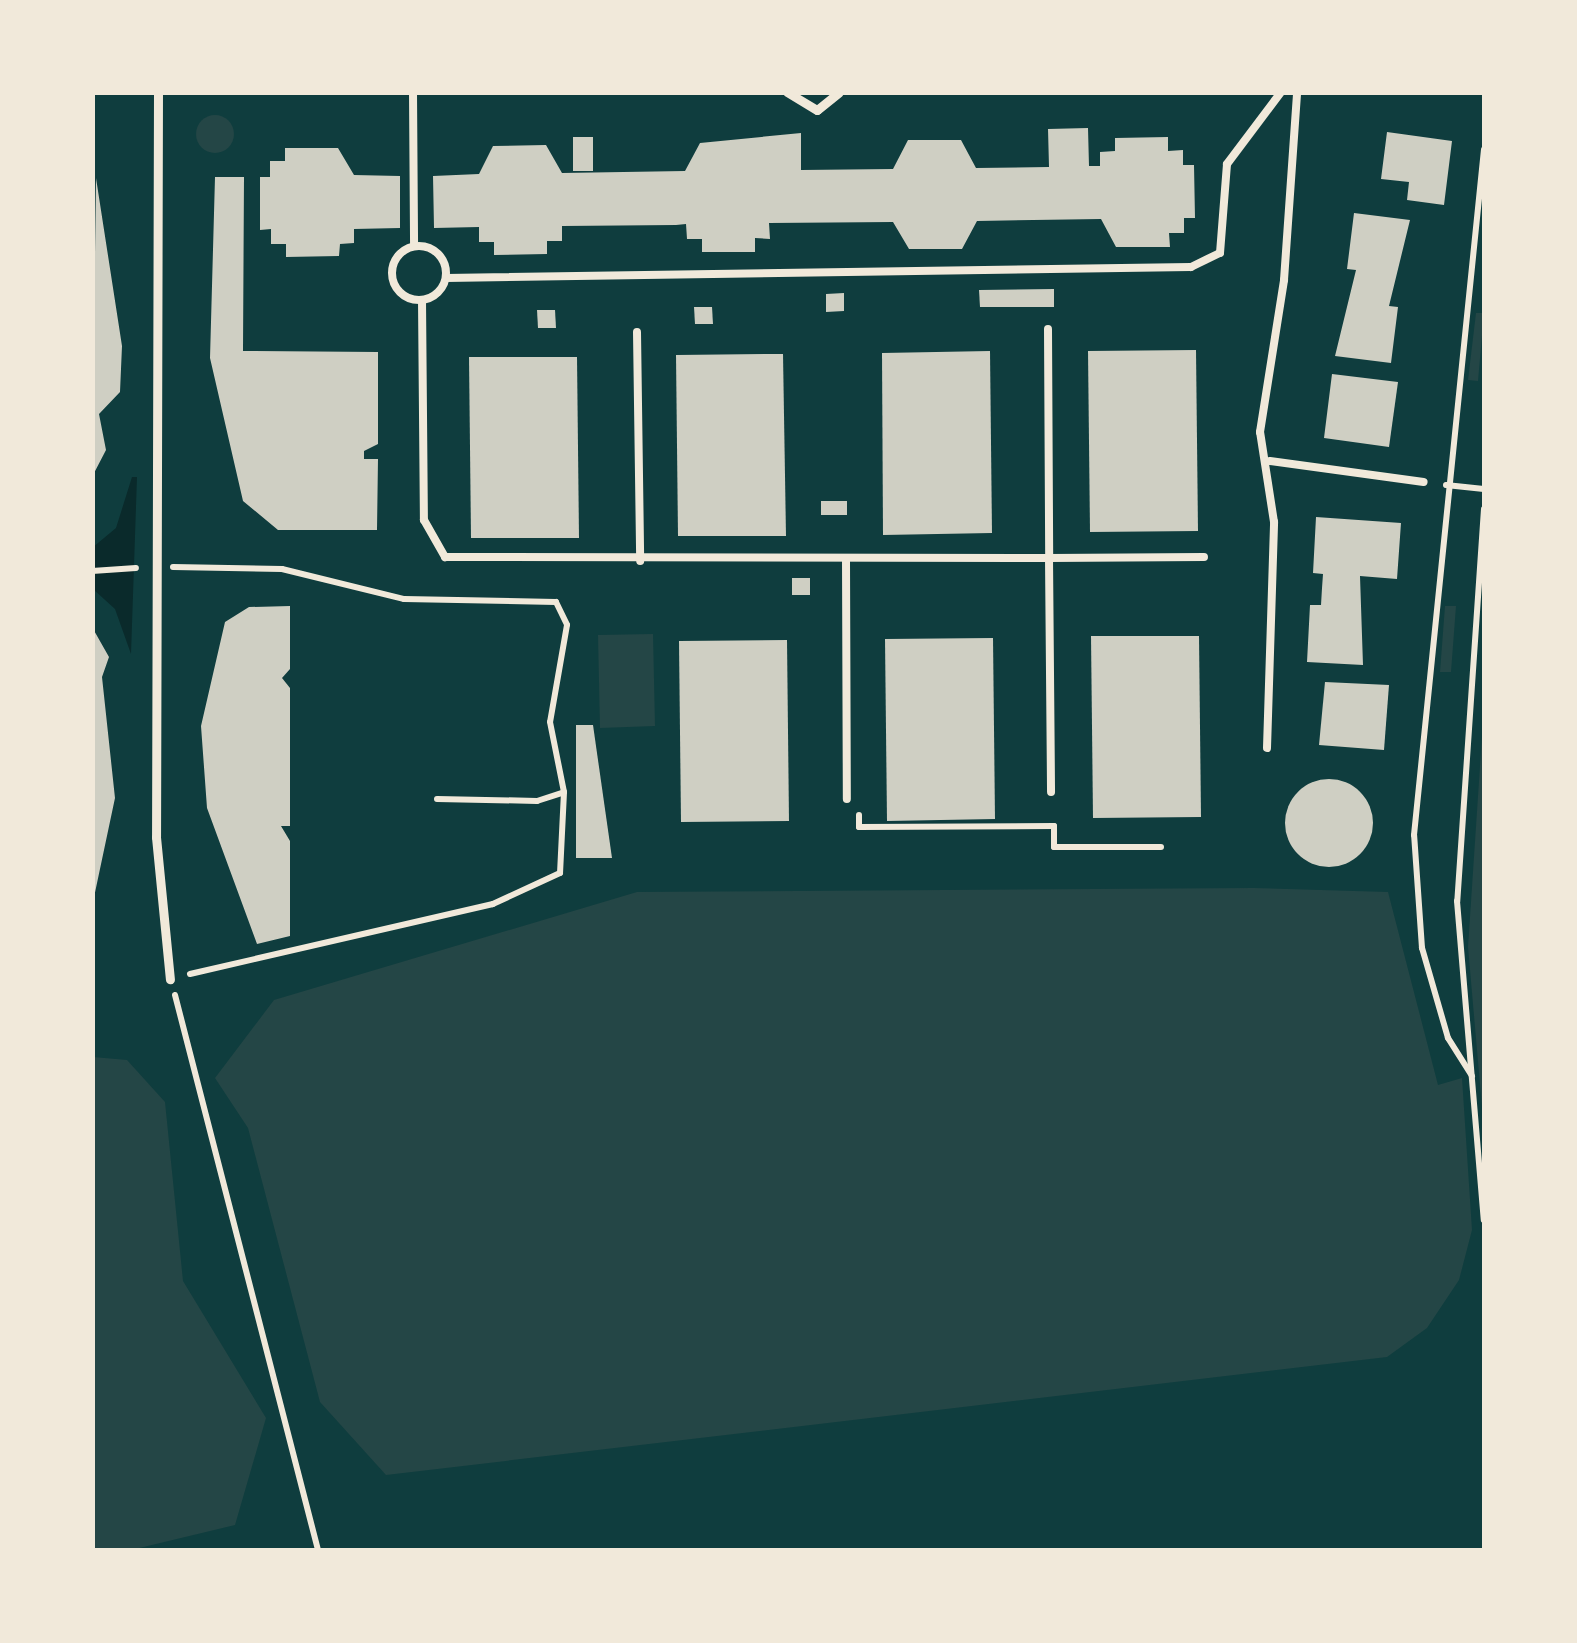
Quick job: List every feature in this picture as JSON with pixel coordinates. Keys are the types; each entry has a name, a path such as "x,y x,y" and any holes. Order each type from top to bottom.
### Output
{"street":[{"path":"158,92 152,567 158,908 170,979"},
{"path":"787,92 817,110 839,92"}],"lane":[{"path":"413,92 414,246"},
{"path":"1204,557 464,562 431,544 422,300 446,278 1191,267 1220,253 1227,164 1280,92"},
{"path":"1266,748 1270,461 1260,432 1284,280 1297,92"},
{"path":"414,246 438,254 446,278"},
{"path":"414,246 397,258 392,277 403,294 422,300"},
{"path":"1048,329 1050,792"},
{"path":"637,332 640,561"},
{"path":"1270,461 1424,482"},
{"path":"846,560 847,800"}],"path":[{"path":"1472,1076 1448,1038 1416,914 1414,835 1446,485 1484,150"},
{"path":"1424,482 1484,489"},
{"path":"1484,508 1457,901 1484,1220"},
{"path":"92,571 152,567 282,569 404,599 556,602 566,624 550,722 564,792 560,874 493,904 170,979 318,1550"},
{"path":"436,799 537,801 564,792"},
{"path":"859,822 1054,823 1054,847 1161,847"}],"shaded area":[{"path":"215,115 229,120 234,134 229,148 215,153 201,148 196,134 201,120"},
{"path":"1476,313 1484,313 1478,381 1468,380"},
{"path":"132,477 137,477 131,654 115,609 93,589 92,548 116,528"},
{"path":"1445,606 1456,606 1451,672 1440,672"},
{"path":"653,634 655,726 600,728 598,635"},
{"path":"1484,706 1484,1130 1468,947"},
{"path":"1254,888 1388,892 1438,1085 1462,1078 1472,1230 1459,1280 1427,1328 1387,1357 386,1475 320,1402 248,1128 215,1078 274,1000 637,892"},
{"path":"93,1057 127,1060 165,1102 183,1281 266,1418 235,1525 131,1550 93,1550"}],"building":[{"path":"1088,128 1089,166 1100,166 1100,152 1115,151 1115,138 1168,137 1168,151 1183,150 1183,165 1194,165 1195,218 1184,218 1184,233 1169,233 1170,247 1116,247 1101,219 977,221 962,249 909,249 893,222 769,223 770,239 755,238 755,252 702,252 702,239 687,239 686,224 562,226 562,241 547,241 547,254 494,255 494,242 479,242 479,227 434,228 433,176 479,174 493,146 546,145 562,173 685,171 700,143 801,133 801,170 893,169 908,140 961,140 976,168 1049,167 1048,129"},
{"path":"1387,132 1452,141 1444,205 1407,200 1409,182 1381,179"},
{"path":"573,137 593,137 593,171 573,171"},
{"path":"285,148 338,148 354,175 400,176 400,228 354,229 354,243 340,244 339,256 286,257 286,244 271,244 271,229 260,230 260,177 270,177 270,161 285,161"},
{"path":"215,177 244,177 243,351 378,352 378,444 364,451 364,459 378,459 377,530 278,530 243,501 210,358"},
{"path":"96,178 122,346 120,392 99,414 106,450 92,477"},
{"path":"1354,213 1410,220 1389,306 1398,307 1391,363 1335,356 1356,270 1347,269"},
{"path":"1054,289 1054,307 980,307 979,290"},
{"path":"844,293 844,311 826,312 826,294"},
{"path":"694,307 712,307 713,324 695,324"},
{"path":"537,310 555,310 556,328 538,328"},
{"path":"1196,350 1198,531 1090,532 1088,351"},
{"path":"990,351 992,533 883,535 882,353"},
{"path":"783,354 786,536 678,536 676,355"},
{"path":"469,357 577,357 579,538 471,538"},
{"path":"1332,374 1398,382 1389,447 1324,438"},
{"path":"821,501 847,501 847,515 821,515"},
{"path":"1316,517 1401,523 1397,579 1360,576 1363,665 1307,662 1310,605 1321,605 1323,574 1313,573"},
{"path":"792,578 810,578 810,595 792,595"},
{"path":"290,606 290,669 282,678 290,688 290,826 281,826 290,841 290,936 257,944 207,808 201,726 225,622 249,607"},
{"path":"92,627 109,657 102,677 115,798 93,902"},
{"path":"1091,636 1199,636 1201,817 1093,818"},
{"path":"993,638 995,819 887,821 885,639"},
{"path":"787,640 789,821 681,822 679,641"},
{"path":"1325,682 1389,685 1384,750 1319,745"},
{"path":"576,725 593,725 612,858 576,858"},
{"path":"1320,779 1338,779 1354,786 1366,798 1373,823 1366,848 1354,860 1338,867 1320,867 1304,860 1292,848 1285,832 1285,814 1292,798 1304,786"}]}
